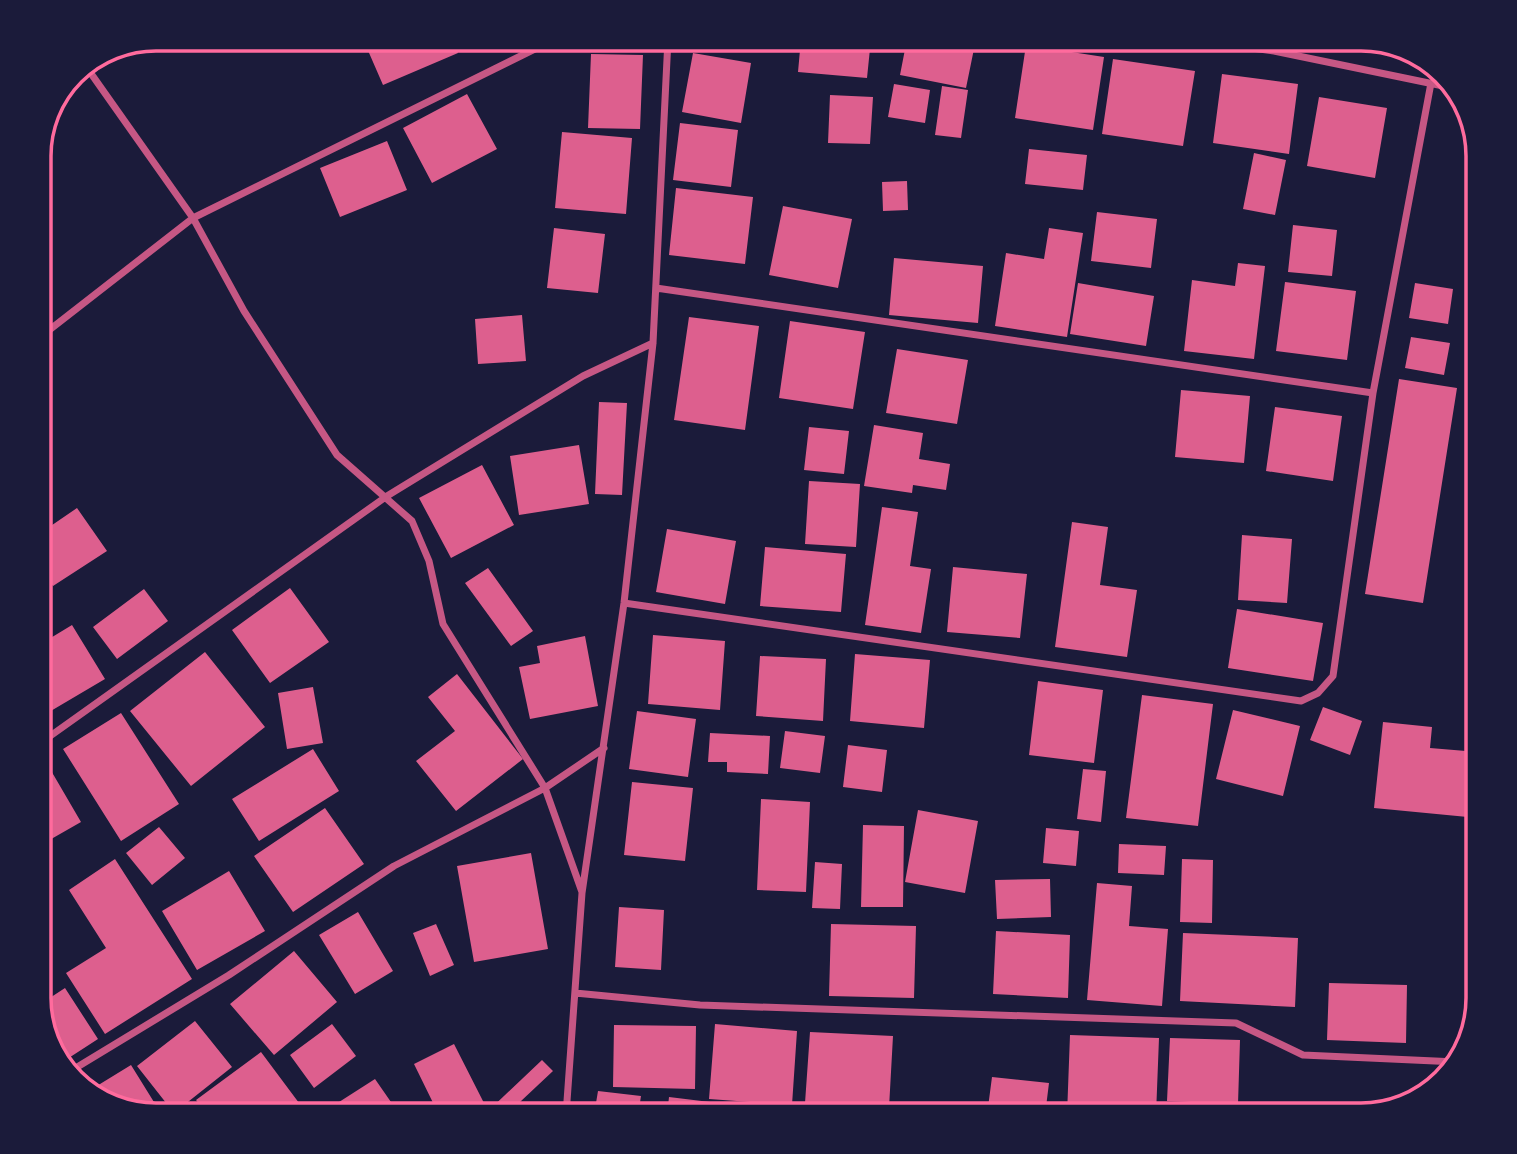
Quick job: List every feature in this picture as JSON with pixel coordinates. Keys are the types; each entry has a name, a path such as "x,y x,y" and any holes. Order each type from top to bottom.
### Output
{"street":[{"path":"51,329 192,218 529,51"},
{"path":"566,1103 582,893 624,603 653,343 667,51"},
{"path":"1274,51 1437,84"},
{"path":"91,74 192,218 244,311 337,455 387,496 412,521 429,561 443,624 545,788 582,893"},
{"path":"624,603 1301,701 1318,693 1332,676 1373,393 1432,83"},
{"path":"656,288 1373,393"},
{"path":"51,735 387,496 583,376 653,343"},
{"path":"77,1067 229,975 394,866 545,788 604,748"},
{"path":"575,993 700,1005 1236,1023 1303,1055 1445,1061"}],"building":[{"path":"368,51 457,51 458,53 383,85"},
{"path":"800,51 870,51 867,78 798,72"},
{"path":"905,51 974,51 966,88 900,75"},
{"path":"1025,51 1065,51 1104,57 1093,130 1015,118"},
{"path":"693,53 751,63 741,123 682,112"},
{"path":"591,54 643,55 640,129 588,128"},
{"path":"1113,59 1195,71 1183,146 1102,134"},
{"path":"1222,74 1298,84 1289,154 1213,143"},
{"path":"894,84 930,90 925,123 888,117"},
{"path":"942,86 968,90 961,138 935,135"},
{"path":"467,94 497,149 432,183 403,128"},
{"path":"830,95 873,97 870,144 828,143"},
{"path":"1319,97 1387,108 1375,178 1307,166"},
{"path":"680,123 738,130 731,187 673,180"},
{"path":"562,132 632,138 626,214 555,208"},
{"path":"387,141 407,190 340,217 320,168"},
{"path":"1029,149 1087,155 1083,190 1025,184"},
{"path":"1254,153 1286,160 1275,215 1243,209"},
{"path":"907,181 908,210 883,211 882,182"},
{"path":"676,188 753,197 745,264 669,255"},
{"path":"783,206 852,219 838,288 769,275"},
{"path":"1097,212 1157,219 1151,268 1091,261"},
{"path":"1293,225 1337,230 1332,276 1288,272"},
{"path":"554,228 605,234 598,293 547,288"},
{"path":"1049,228 1083,233 1067,337 995,326 1006,253 1044,259"},
{"path":"894,258 983,266 978,323 889,315"},
{"path":"1238,263 1265,266 1254,359 1184,351 1192,280 1235,286"},
{"path":"1285,282 1356,291 1347,360 1276,351"},
{"path":"1078,283 1154,296 1146,346 1070,334"},
{"path":"1415,283 1453,289 1448,324 1409,318"},
{"path":"522,315 526,361 478,364 475,319"},
{"path":"689,317 759,326 745,430 674,420"},
{"path":"790,321 865,332 853,409 779,398"},
{"path":"1411,337 1450,343 1444,375 1405,368"},
{"path":"897,349 968,360 957,424 886,413"},
{"path":"1399,379 1457,388 1423,603 1365,594"},
{"path":"1181,390 1250,396 1244,463 1175,457"},
{"path":"599,402 627,403 622,495 595,494"},
{"path":"1275,407 1342,416 1333,481 1266,471"},
{"path":"874,425 923,433 919,459 950,464 946,490 913,485 912,493 864,486"},
{"path":"809,427 849,431 844,474 804,470"},
{"path":"579,445 589,504 519,515 510,456"},
{"path":"482,465 514,525 451,558 419,498"},
{"path":"809,481 860,484 856,547 805,544"},
{"path":"882,507 918,512 910,566 931,569 921,633 865,625"},
{"path":"77,508 107,551 53,586 51,526"},
{"path":"1072,522 1108,527 1100,585 1137,590 1127,657 1055,647"},
{"path":"667,529 736,541 725,604 656,592"},
{"path":"1242,535 1292,539 1287,603 1238,600"},
{"path":"765,547 846,554 841,612 760,606"},
{"path":"953,567 1027,574 1020,638 947,632"},
{"path":"488,568 533,631 511,646 465,583"},
{"path":"290,588 329,642 270,683 232,630"},
{"path":"144,589 168,621 117,659 93,627"},
{"path":"1237,609 1323,623 1313,681 1228,668"},
{"path":"72,625 105,679 51,711 51,638"},
{"path":"653,635 725,641 720,710 648,704"},
{"path":"585,636 598,706 530,719 519,667 540,663 537,646"},
{"path":"205,652 265,727 191,786 130,711"},
{"path":"855,654 930,660 924,728 850,721"},
{"path":"760,656 826,659 823,721 756,716"},
{"path":"457,674 523,759 456,811 416,761 455,731 428,697"},
{"path":"1038,681 1103,690 1094,763 1029,755"},
{"path":"313,687 323,743 287,749 278,693"},
{"path":"1142,695 1213,704 1198,826 1126,818"},
{"path":"1323,707 1362,721 1350,755 1310,740"},
{"path":"1233,710 1300,726 1283,796 1216,779"},
{"path":"637,711 696,719 688,777 629,769"},
{"path":"121,713 179,804 121,841 63,749"},
{"path":"1383,722 1432,727 1430,748 1466,751 1466,817 1374,808"},
{"path":"785,731 825,736 820,773 780,768"},
{"path":"710,733 770,736 768,774 727,772 727,762 708,762"},
{"path":"848,745 887,750 882,792 843,787"},
{"path":"313,749 339,791 259,841 232,799"},
{"path":"1083,769 1106,771 1101,822 1077,819"},
{"path":"51,771 81,822 51,839"},
{"path":"632,782 693,788 685,861 624,855"},
{"path":"761,799 810,802 806,892 757,890"},
{"path":"325,808 364,864 293,912 254,856"},
{"path":"918,810 978,821 965,893 905,882"},
{"path":"863,825 904,826 903,907 861,907"},
{"path":"159,827 185,858 152,885 126,853"},
{"path":"1046,828 1079,831 1076,866 1043,863"},
{"path":"1119,844 1166,846 1164,875 1118,873"},
{"path":"531,853 548,949 474,962 457,866"},
{"path":"115,859 192,979 105,1034 66,973 106,948 69,890"},
{"path":"1182,859 1213,860 1212,923 1180,922"},
{"path":"815,862 842,864 840,909 812,908"},
{"path":"229,871 265,931 197,970 162,911"},
{"path":"1050,879 1051,917 997,919 995,880"},
{"path":"1097,883 1132,886 1129,926 1168,929 1162,1006 1087,1000"},
{"path":"619,907 664,910 661,970 615,967"},
{"path":"358,912 393,971 355,994 319,935"},
{"path":"436,924 454,965 430,976 413,933"},
{"path":"831,924 916,926 914,998 829,996"},
{"path":"996,931 1070,935 1068,998 993,994"},
{"path":"1183,933 1298,938 1295,1007 1180,1001"},
{"path":"294,951 337,1002 274,1055 230,1004"},
{"path":"1329,983 1407,985 1406,1043 1327,1040"},
{"path":"65,988 98,1039 70,1057 56,1032 51,997"},
{"path":"195,1021 232,1067 187,1103 166,1103 137,1066"},
{"path":"332,1024 356,1056 314,1088 290,1055"},
{"path":"715,1024 797,1031 792,1103 709,1099"},
{"path":"614,1025 696,1026 695,1089 613,1087"},
{"path":"810,1032 893,1036 889,1103 805,1103"},
{"path":"1070,1035 1159,1038 1156,1103 1067,1103"},
{"path":"1170,1038 1240,1040 1238,1103 1167,1101"},
{"path":"454,1044 484,1103 433,1103 414,1064"},
{"path":"261,1052 299,1103 198,1103 196,1100"},
{"path":"542,1060 553,1071 519,1103 497,1103"},
{"path":"131,1065 154,1103 122,1098 98,1086"},
{"path":"992,1077 1049,1083 1046,1103 989,1103"},
{"path":"375,1079 392,1103 338,1103"},
{"path":"598,1091 641,1096 640,1103 596,1103"},
{"path":"669,1097 718,1103 668,1103"}]}
